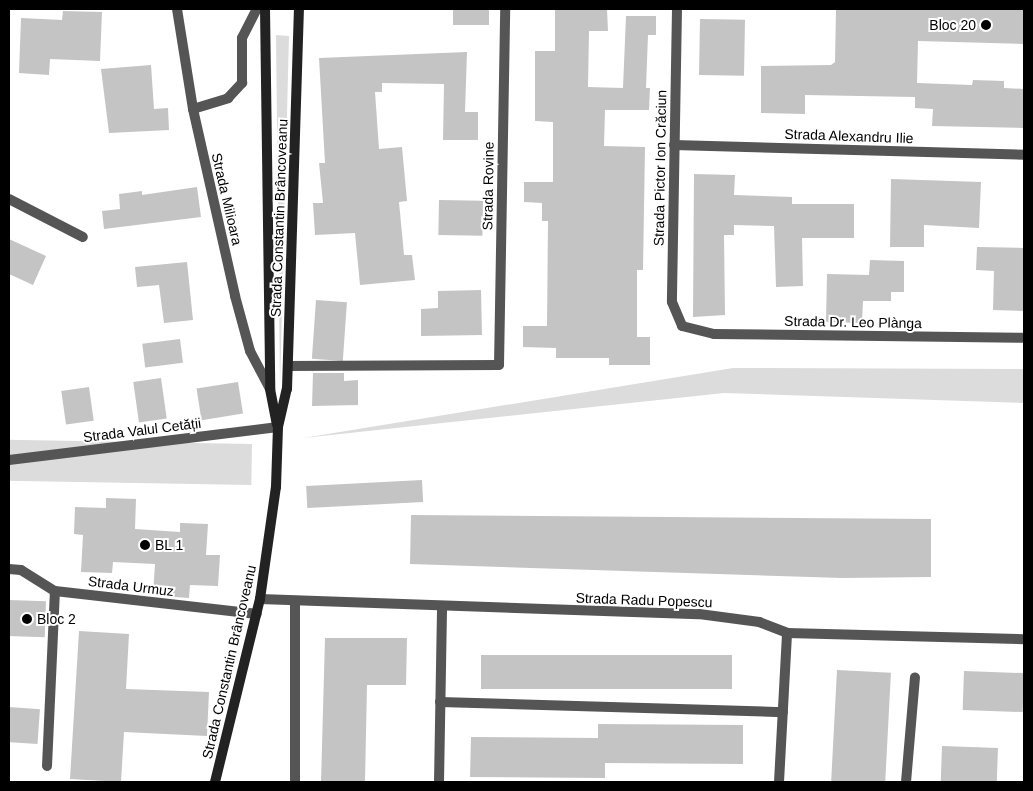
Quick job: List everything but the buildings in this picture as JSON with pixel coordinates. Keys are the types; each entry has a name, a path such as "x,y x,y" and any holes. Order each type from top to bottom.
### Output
{"main road":[{"name":"Strada Constantin Brâncoveanu","path":"265,9 270,389 278,428"},
{"name":"Strada Constantin Brâncoveanu","path":"215,782 260,599 276,486 278,428 287,389 299,9"}],"street":[{"name":"Strada Milioara","path":"176,9 193,109 245,334 250,351 270,389"},
{"path":"193,109 228,98 242,83 242,38 256,9"},
{"name":"Strada Rovine","path":"288,366 499,364 505,9"},
{"name":"Strada Pictor Ion Crăciun","path":"677,9 672,302 682,326"},
{"name":"Strada Alexandru Ilie","path":"674,145 1024,155"},
{"path":"9,199 84,237"},
{"name":"Strada Dr. Leo Plànga","path":"682,326 714,334 1024,338"},
{"name":"Strada Valul Cetății","path":"9,460 278,428"},
{"name":"Strada Urmuz","path":"9,569 21,570 54,591 257,614"},
{"path":"47,766 54,591"},
{"name":"Strada Radu Popescu","path":"260,599 442,608 698,614 759,622 787,633 1024,639"},
{"path":"295,602 295,782"},
{"path":"439,782 442,608"},
{"path":"779,782 787,633"},
{"path":"906,782 915,677"},
{"path":"440,702 783,712"}],"shaded area":[{"path":"276,35 289,36 280,386"},
{"path":"733,368 1024,369 1024,403 724,393 303,438"},
{"path":"9,440 252,444 251,485 9,481"}],"place":[{"name":"Bloc 20","path":"986,25"},
{"name":"BL 1","path":"145,545"},
{"name":"Bloc 2","path":"27,619"}]}
